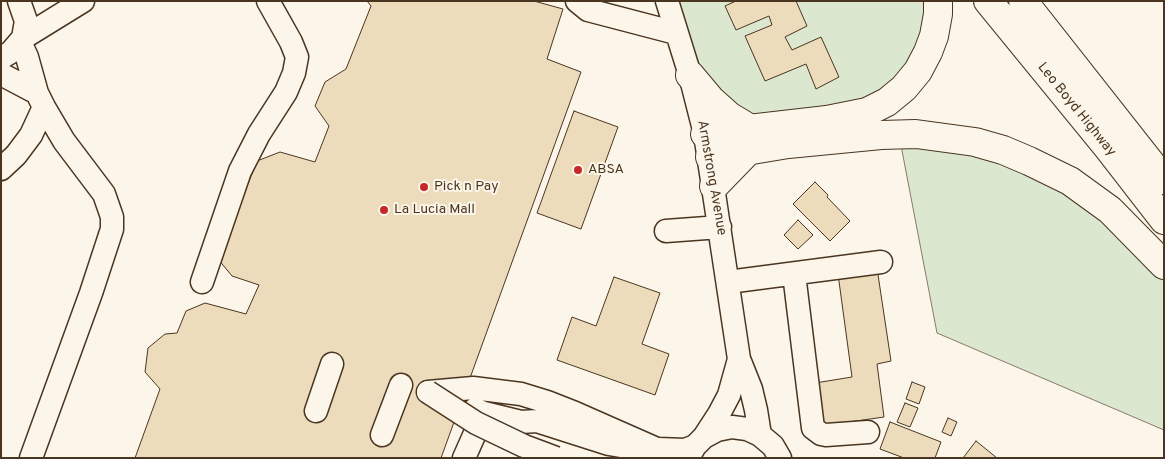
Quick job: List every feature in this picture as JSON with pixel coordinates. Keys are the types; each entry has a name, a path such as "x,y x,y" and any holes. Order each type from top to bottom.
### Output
{"highway":[{"path":"708,145 749,139 868,112 887,102 904,88 918,71 928,52 934,36 938,1"},
{"name":"Leo Boyd Highway","path":"988,1 1109,149 1164,220"},
{"name":"Leo Boyd Highway","path":"1023,1 1164,180"},
{"path":"690,75 711,100 723,110 749,139 788,144 881,135 916,134 975,142 1003,150 1070,181 1110,210 1164,265"},
{"path":"714,186 749,139"}],"street":[{"path":"19,1 26,21 22,40 40,100 64,141 104,194 112,217 112,229 91,292 31,458"},
{"path":"1,58 11,52 22,40 83,1"},
{"path":"202,282 244,162 259,134 286,92 294,73 297,57 268,1"},
{"path":"577,1 588,10 676,33"},
{"name":"Armstrong Avenue","path":"667,1 690,75 708,145 739,359 751,389 760,435"},
{"path":"1,74 40,100"},
{"path":"1,169 32,136 40,100"},
{"path":"666,231 720,227"},
{"path":"728,282 881,262"},
{"path":"794,274 813,428 821,434 868,432"},
{"name":"Armstrong Avenue","path":"696,447 719,414 729,395 739,359"},
{"path":"316,411 332,364"},
{"path":"382,435 401,385"},
{"path":"556,458 524,446 476,423 428,392 473,388 520,394 575,413 659,450"},
{"path":"464,458 480,411 521,422 539,433 604,458"},
{"path":"521,422 537,421 609,444 659,450 685,450 696,447 717,430 732,427 746,429 760,435 773,446 780,458"}],"green space":[{"path":"678,1 935,1 897,94 718,126"},
{"path":"899,135 1051,166 1164,254 1164,430 937,333"}],"building":[{"name":"La Lucia Mall","path":"367,1 534,1 563,9 547,59 581,72 441,458 135,458 160,389 145,372 148,348 165,334 177,333 186,311 205,303 246,314 259,285 232,276 218,259 257,161 280,152 315,162 329,126 315,106 325,82 346,69 371,6"},
{"path":"736,1 796,1 807,26 785,37 792,50 821,37 839,77 816,89 806,64 765,81 745,36 772,25 769,16 736,30 725,6"},
{"name":"ABSA","path":"574,111 618,127 581,229 537,213"},
{"path":"815,182 850,221 830,241 793,204"},
{"path":"798,220 813,235 798,249 784,235"},
{"path":"877,268 891,361 877,364 884,417 821,426 815,383 852,377 838,274"},
{"path":"614,277 660,293 642,344 669,354 655,395 557,360 572,317 596,326"},
{"path":"912,382 925,387 919,404 906,399"},
{"path":"905,403 918,408 910,427 897,422"},
{"path":"948,418 957,422 951,436 942,432"},
{"path":"890,422 941,442 935,458 904,458 880,449"},
{"path":"976,441 997,458 963,458"}],"place":[{"name":"ABSA","path":"578,170"},
{"name":"Pick n Pay","path":"424,187"},
{"name":"La Lucia Mall","path":"384,210"}]}
